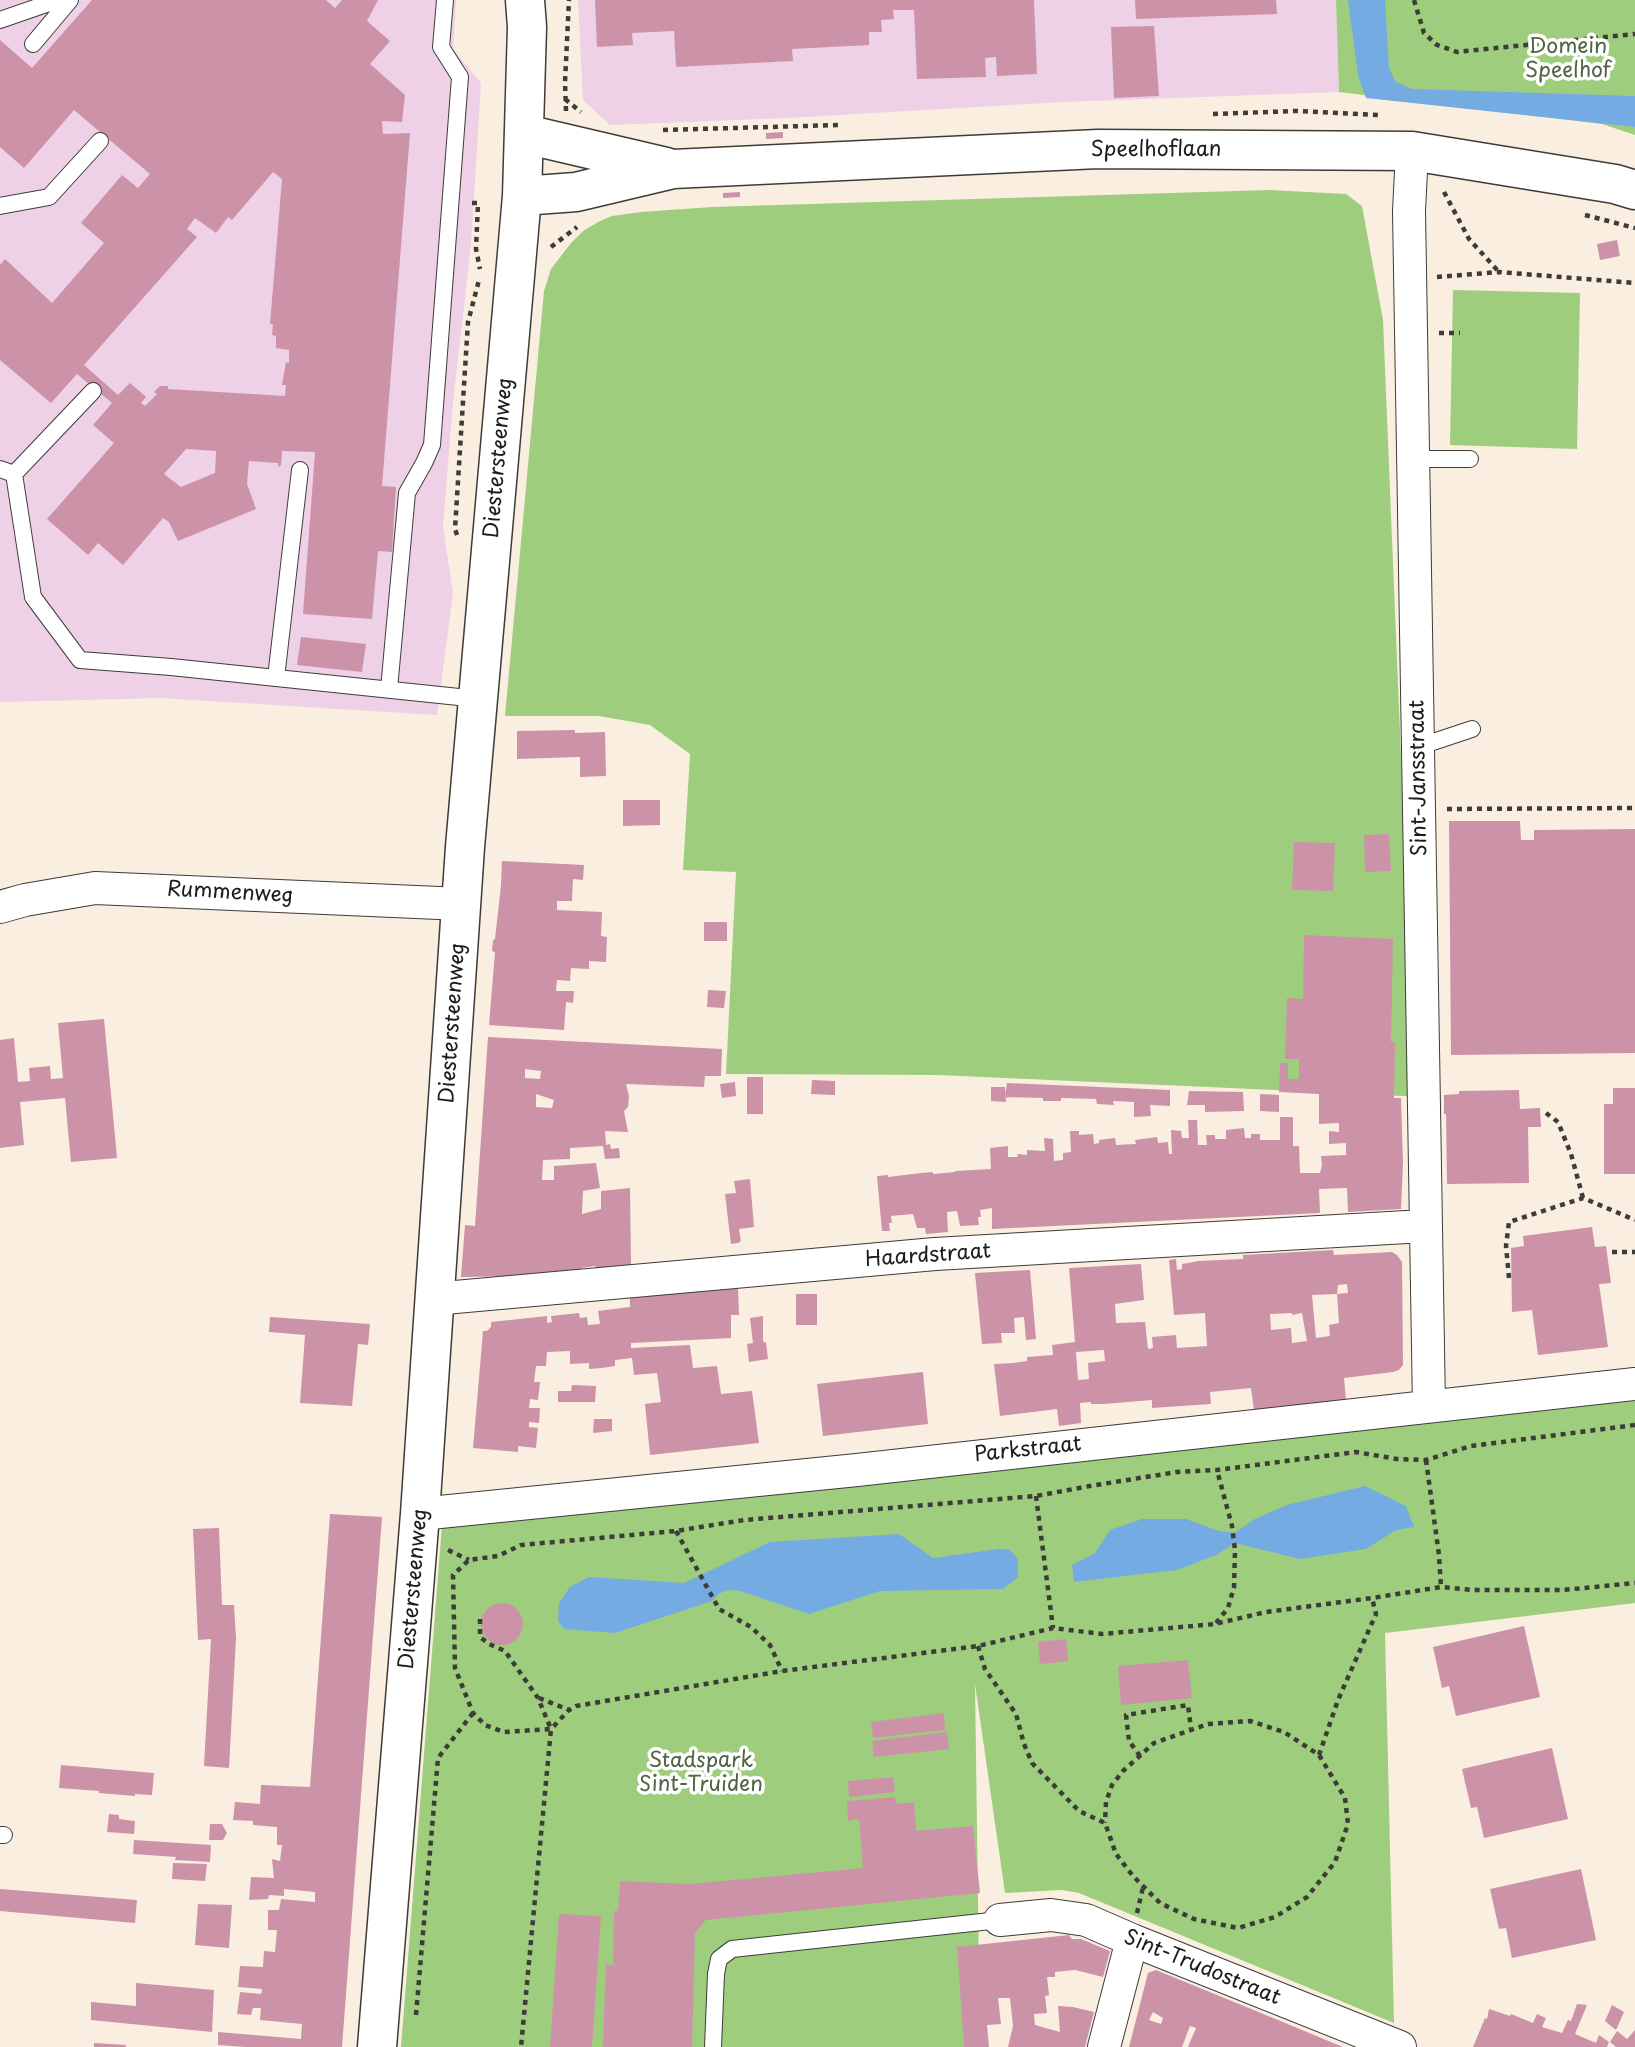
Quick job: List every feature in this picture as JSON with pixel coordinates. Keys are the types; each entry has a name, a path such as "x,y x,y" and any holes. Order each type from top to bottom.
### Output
{"main road":[{"name":"Diestersteenweg","path":"377,2047 420,1514 465,847 522,196 527,27 525,0"},
{"name":"Speelhoflaan","path":"525,134 673,169"},
{"name":"Speelhoflaan","path":"522,196 576,192 673,169 1098,149 1615,184 1635,190"}],"street":[{"name":"Sint-Jansstraat","path":"1411,169 1412,459 1429,1406"},
{"name":"Rummenweg","path":"0,907 95,888 462,904"},
{"name":"Haardstraat","path":"433,1299 935,1254 1424,1226"},
{"name":"Parkstraat","path":"420,1514 870,1468 1635,1384"},
{"name":"Sint-Trudostraat","path":"1000,1920 1051,1915 1086,1920 1400,2047"},
{"path":"1104,2047 1132,1940"}],"lane":[{"path":"0,20 58,0"},
{"path":"33,44 70,0"},
{"path":"389,688 407,493 432,445 460,77 441,47 445,0"},
{"path":"0,206 49,197 100,141"},
{"path":"93,391 7,471 33,597 80,660 389,688 478,699"},
{"path":"1412,459 1470,459"},
{"path":"276,678 300,470"},
{"path":"1418,747 1472,729"},
{"path":"713,2047 716,1973 719,1959 732,1949 1000,1920"}],"path":[{"path":"565,99 569,0"},
{"path":"1414,0 1424,33 1437,46 1457,52 1635,34"},
{"path":"1411,169 1444,192 1457,194"},
{"path":"1444,192 1469,239 1499,272"},
{"path":"1573,212 1635,228"},
{"path":"547,249 580,225"},
{"path":"1410,279 1499,272 1635,283"},
{"path":"1446,797 1447,809 1635,808"},
{"path":"1546,1113 1558,1122 1571,1154 1583,1198"},
{"path":"1509,1279 1506,1246 1509,1222 1583,1198 1635,1220"},
{"path":"1612,1252 1635,1252"},
{"path":"1635,1425 1482,1444 1426,1460 1397,1460 1356,1452 1217,1470 1177,1472 1036,1496 744,1520 676,1531 521,1545 498,1556 469,1560 453,1575 455,1668 473,1713 485,1725 504,1732 551,1729 576,1706 782,1671 978,1646 1053,1628 1102,1634 1215,1624 1266,1612 1441,1587 1473,1590 1563,1590 1635,1583"},
{"path":"1426,1460 1441,1587"},
{"path":"1215,1624 1228,1608 1234,1587 1235,1550 1232,1526 1217,1470"},
{"path":"1036,1496 1053,1628"},
{"path":"676,1531 719,1609 751,1627 770,1645 782,1671"},
{"path":"1319,1755 1338,1700 1376,1614 1372,1598"},
{"path":"480,1619 480,1637 505,1651 538,1698 551,1729 521,2047"},
{"path":"978,1646 985,1669 1016,1714 1032,1763 1079,1811 1105,1824"},
{"path":"538,1698 569,1710"},
{"path":"1140,1756 1129,1741 1126,1715 1188,1706 1191,1729"},
{"path":"415,2021 438,1758 473,1713"},
{"path":"1250,1721 1284,1732 1319,1755 1345,1798 1348,1825 1335,1862 1307,1898 1275,1917 1238,1928 1194,1919 1160,1903 1133,1877 1116,1854 1105,1824 1106,1802 1112,1785 1123,1770 1154,1743 1208,1724 1250,1721"}],"shaded area":[{"path":"0,0 456,0 453,49 481,83 471,245 453,402 443,527 453,593 437,715 161,698 0,702"},
{"path":"578,0 1336,0 1339,92 1063,102 610,125 583,100"}],"green space":[{"name":"Domein Speelhof","path":"1336,0 1635,0 1635,135 1602,124 1339,92"},
{"path":"1269,190 1346,194 1362,206 1383,320 1407,903 1407,1096 938,1075 726,1074 736,872 683,870 690,754 650,725 599,716 505,716 544,291 551,269 583,231 612,216 641,212 712,207"},
{"path":"1453,290 1580,293 1577,449 1450,445"},
{"name":"Stadspark Sint-Truiden","path":"1635,1395 1635,1603 1385,1633 1394,2023 1079,1893 1062,1890 1005,1893 975,1684 980,2047 401,2047 442,1525"}],"water":[{"path":"1348,0 1385,0 1389,68 1396,82 1412,89 1635,96 1635,127 1366,98 1358,75"},
{"path":"1365,1486 1406,1506 1414,1527 1396,1530 1366,1549 1300,1559 1235,1543 1216,1555 1177,1570 1074,1582 1072,1565 1095,1553 1110,1530 1142,1519 1186,1519 1219,1531 1234,1533 1255,1519 1287,1505"},
{"path":"899,1534 933,1558 999,1549 1010,1550 1018,1559 1018,1577 1003,1589 880,1591 809,1614 740,1591 728,1590 718,1594 712,1601 615,1633 564,1629 558,1621 559,1603 570,1587 589,1577 684,1583 770,1542"}],"building":[{"path":"92,0 326,0 335,8 342,0 378,0 367,21 390,41 370,64 405,95 402,122 382,121 383,134 410,133 382,486 396,487 392,552 378,551 372,619 303,614 315,452 282,451 281,465 278,467 278,463 249,461 247,484 256,509 178,541 169,522 163,518 123,565 98,543 88,555 47,519 114,443 93,425 112,403 77,374 51,403 0,360 0,265 5,259 52,303 104,243 81,223 122,175 138,188 150,174 74,110 24,168 0,147 0,40 32,68","holes":["273,172 282,179 270,324 273,324 272,335 276,336 276,348 289,350 289,363 286,362 282,385 286,385 285,396 168,389 168,386 160,386 154,392 157,394 145,406 141,403 146,397 130,383 118,395 84,365 197,237 187,229 195,218 216,233 228,217 232,220","186,449 216,451 215,473 181,487 164,474"]},
{"path":"595,0 1034,0 1037,74 997,76 996,57 985,58 986,77 917,79 914,10 893,10 894,19 881,20 882,32 869,32 869,45 792,49 793,61 676,67 674,31 632,33 633,45 597,47"},
{"path":"1135,0 1276,0 1277,14 1136,19"},
{"path":"1154,26 1159,96 1114,98 1111,27"},
{"path":"783,132 783,138 766,139 766,133"},
{"path":"740,192 740,197 723,198 723,193"},
{"path":"1617,240 1620,256 1600,260 1597,244"},
{"path":"301,637 366,644 362,672 297,665"},
{"path":"575,730 575,733 605,732 606,776 580,777 580,757 517,759 517,731"},
{"path":"623,800 660,800 660,825 623,826"},
{"path":"1449,821 1520,821 1521,840 1534,840 1534,830 1635,829 1635,1053 1451,1055"},
{"path":"1389,834 1391,871 1365,872 1364,835"},
{"path":"1294,842 1335,843 1333,891 1292,890"},
{"path":"502,861 584,865 583,880 573,879 572,901 557,901 557,910 602,912 601,936 607,937 606,962 589,961 589,969 571,968 570,981 557,980 556,991 574,991 573,1003 566,1002 564,1030 489,1025 495,952 492,951"},
{"path":"704,922 727,922 727,941 704,941"},
{"path":"1304,935 1393,939 1391,1042 1395,1042 1394,1098 1401,1098 1401,1209 1348,1212 1347,1188 1319,1189 1320,1213 992,1229 992,1208 980,1210 979,1225 960,1226 957,1211 947,1212 948,1232 926,1234 925,1228 917,1228 913,1214 891,1216 890,1231 882,1231 877,1176 991,1169 990,1148 1008,1146 1008,1157 1018,1157 1017,1154 1027,1155 1027,1150 1045,1151 1044,1138 1053,1139 1054,1161 1063,1160 1063,1153 1071,1152 1070,1131 1079,1131 1079,1135 1093,1134 1094,1144 1099,1143 1099,1140 1115,1138 1116,1145 1136,1144 1135,1140 1157,1137 1158,1143 1168,1142 1169,1154 1172,1154 1171,1130 1181,1131 1182,1138 1189,1138 1188,1120 1197,1120 1198,1145 1207,1145 1206,1135 1215,1135 1215,1139 1226,1139 1226,1130 1244,1128 1245,1138 1251,1138 1251,1134 1260,1134 1260,1140 1280,1140 1280,1117 1293,1117 1293,1146 1299,1146 1300,1173 1320,1173 1321,1156 1346,1155 1346,1143 1329,1144 1329,1131 1339,1132 1339,1123 1319,1124 1319,1094 1279,1092 1280,1063 1288,1063 1288,1079 1299,1079 1299,1059 1285,1059 1287,998 1303,999"},
{"path":"708,990 726,991 724,1008 707,1007"},
{"path":"104,1019 117,1158 71,1162 65,1098 20,1102 24,1145 0,1148 0,1040 14,1038 18,1082 30,1081 29,1068 50,1066 51,1079 63,1078 58,1023"},
{"path":"488,1037 722,1049 721,1076 705,1076 704,1087 626,1084 629,1096 628,1107 624,1111 628,1132 605,1131 606,1145 610,1144 611,1149 619,1148 620,1158 605,1159 603,1146 570,1148 570,1159 543,1160 542,1180 554,1180 554,1166 596,1163 600,1188 583,1191 582,1214 601,1209 601,1191 630,1188 631,1265 596,1269 595,1266 527,1276 461,1277 465,1225 475,1226","holes":["525,1069 541,1071 540,1079 525,1078","536,1094 554,1100 552,1108 536,1107"]},
{"path":"747,1077 763,1077 763,1114 747,1114"},
{"path":"812,1080 835,1081 835,1095 811,1094"},
{"path":"735,1082 736,1096 722,1098 720,1084"},
{"path":"1007,1083 1170,1090 1170,1106 1150,1105 1151,1116 1134,1117 1134,1102 1113,1101 1114,1105 1097,1104 1096,1099 1061,1098 1061,1101 1043,1101 1043,1098 1005,1097"},
{"path":"991,1087 1005,1087 1006,1102 991,1101"},
{"path":"1613,1088 1635,1088 1635,1174 1604,1174 1604,1104 1613,1104"},
{"path":"1519,1090 1520,1109 1540,1108 1541,1127 1528,1127 1529,1183 1447,1184 1444,1095 1459,1094 1459,1091"},
{"path":"1189,1091 1243,1092 1244,1111 1205,1112 1205,1105 1187,1105"},
{"path":"1260,1094 1279,1095 1279,1112 1260,1111"},
{"path":"750,1179 754,1227 739,1229 741,1241 731,1244 725,1194 736,1193 734,1181"},
{"path":"1592,1227 1595,1247 1606,1246 1611,1283 1599,1284 1608,1347 1538,1355 1532,1310 1512,1312 1511,1248 1524,1246 1523,1236"},
{"path":"1333,1250 1334,1255 1392,1252 1397,1255 1402,1262 1403,1365 1393,1372 1344,1378 1346,1400 1254,1410 1251,1388 1210,1392 1211,1404 1152,1408 1152,1400 1080,1403 1081,1423 1059,1426 1057,1409 1000,1416 994,1364 1053,1355 1052,1345 1075,1342 1069,1268 1141,1264 1144,1300 1115,1304 1116,1323 1145,1322 1148,1349 1153,1348 1152,1337 1176,1335 1177,1348 1207,1346 1205,1313 1174,1315 1169,1260 1176,1259 1177,1270 1182,1269 1182,1264 1243,1259 1243,1255","holes":["1347,1284 1348,1293 1337,1294 1338,1285","1337,1294 1339,1323 1329,1325 1330,1336 1316,1338 1312,1295","1302,1313 1307,1341 1292,1343 1291,1328 1271,1330 1270,1314","1104,1350 1105,1361 1088,1363 1089,1379 1078,1380 1076,1352"]},
{"path":"1030,1270 1036,1339 1026,1340 1024,1317 1014,1318 1015,1333 1001,1333 1002,1343 982,1344 975,1273"},
{"path":"738,1288 739,1315 731,1315 731,1338 631,1343 631,1348 690,1345 693,1368 717,1366 721,1394 752,1391 759,1443 650,1455 645,1404 661,1402 657,1373 634,1375 632,1358 615,1360 615,1366 589,1369 589,1363 570,1364 570,1351 547,1352 546,1366 536,1366 534,1382 540,1382 538,1400 530,1399 529,1408 540,1408 539,1423 529,1422 529,1427 538,1428 536,1448 518,1446 518,1452 473,1448 483,1331 491,1327 491,1322 547,1316 547,1323 552,1322 551,1316 579,1313 580,1318 587,1317 588,1325 600,1324 598,1311 630,1307 630,1293"},
{"path":"796,1294 817,1294 817,1325 796,1325"},
{"path":"763,1316 763,1341 766,1343 768,1359 749,1362 747,1344 753,1343 750,1318"},
{"path":"270,1317 370,1324 368,1345 358,1344 352,1406 300,1403 305,1335 269,1332"},
{"path":"923,1372 928,1424 823,1436 817,1384"},
{"path":"572,1385 596,1386 595,1402 558,1402 558,1391 571,1391"},
{"path":"594,1419 612,1419 612,1431 593,1433"},
{"path":"330,1514 382,1517 342,2047 218,2045 218,2032 301,2039 302,2024 260,2020 261,2008 253,2008 251,2015 237,2014 240,1992 261,1994 262,1989 238,1987 240,1966 263,1967 264,1951 275,1952 277,1930 268,1930 268,1910 279,1910 281,1899 315,1902 315,1892 284,1889 284,1896 269,1895 268,1899 249,1900 251,1877 274,1878 272,1859 280,1861 282,1845 277,1845 277,1827 253,1825 253,1821 233,1820 235,1802 260,1804 261,1785 310,1787"},
{"path":"219,1528 222,1605 234,1605 236,1638 229,1768 204,1766 211,1639 198,1640 193,1529"},
{"path":"502,1603 517,1609 523,1624 517,1639 502,1645 487,1639 481,1624 487,1609"},
{"path":"1524,1626 1540,1697 1456,1716 1449,1686 1442,1688 1433,1647"},
{"path":"1066,1639 1068,1661 1040,1664 1038,1642"},
{"path":"1188,1660 1192,1698 1121,1705 1118,1666"},
{"path":"944,1713 945,1730 873,1738 871,1722"},
{"path":"947,1732 949,1749 874,1757 872,1741"},
{"path":"1552,1748 1568,1819 1484,1838 1477,1807 1471,1808 1462,1769"},
{"path":"61,1765 154,1773 152,1795 135,1796 59,1788"},
{"path":"893,1777 895,1792 849,1797 848,1781"},
{"path":"895,1797 896,1804 914,1802 916,1831 973,1826 980,1893 706,1920 695,1933 692,2047 603,2047 606,1964 613,1965 614,1911 618,1911 620,1881 690,1884 863,1868 859,1819 848,1821 847,1801"},
{"path":"109,1814 119,1815 119,1819 135,1821 134,1834 107,1832"},
{"path":"210,1824 222,1824 227,1833 223,1840 209,1840"},
{"path":"134,1840 211,1845 210,1862 133,1854"},
{"path":"173,1863 207,1864 205,1881 172,1879"},
{"path":"1581,1869 1596,1940 1512,1958 1506,1928 1499,1929 1490,1889"},
{"path":"0,1889 137,1900 135,1923 0,1911"},
{"path":"198,1904 232,1905 229,1948 195,1945"},
{"path":"559,1914 601,1916 592,2047 550,2047"},
{"path":"1069,1935 1072,1939 1081,1939 1110,1951 1103,1977 1075,1970 1055,1972 1055,1977 1047,1977 1047,2013 1034,2014 1035,2025 1060,2032 1058,2006 1094,2012 1085,2047 1008,2047 1013,2026 1010,1998 998,1998 1001,2024 987,2025 989,2047 964,2047 957,1947"},
{"path":"1156,1970 1343,2047 1188,2047 1196,2028 1190,2026 1182,2047 1129,2047 1148,1973","holes":["1153,2012 1163,2018 1161,2024 1149,2020"]},
{"path":"136,1983 214,1990 212,2032 91,2020 91,2002 136,2006"},
{"path":"1577,2004 1587,2005 1575,2034 1596,2043 1599,2035 1609,2042 1607,2047 1473,2047 1489,2009 1533,2023 1537,2014 1546,2018 1542,2027 1562,2033 1568,2020 1571,2021"},
{"path":"1612,2005 1624,2012 1616,2030 1605,2021"},
{"path":"1635,2030 1635,2047 1616,2047 1610,2042 1617,2031 1627,2039"},
{"path":"94,2043 126,2045 126,2047 94,2047"}]}
